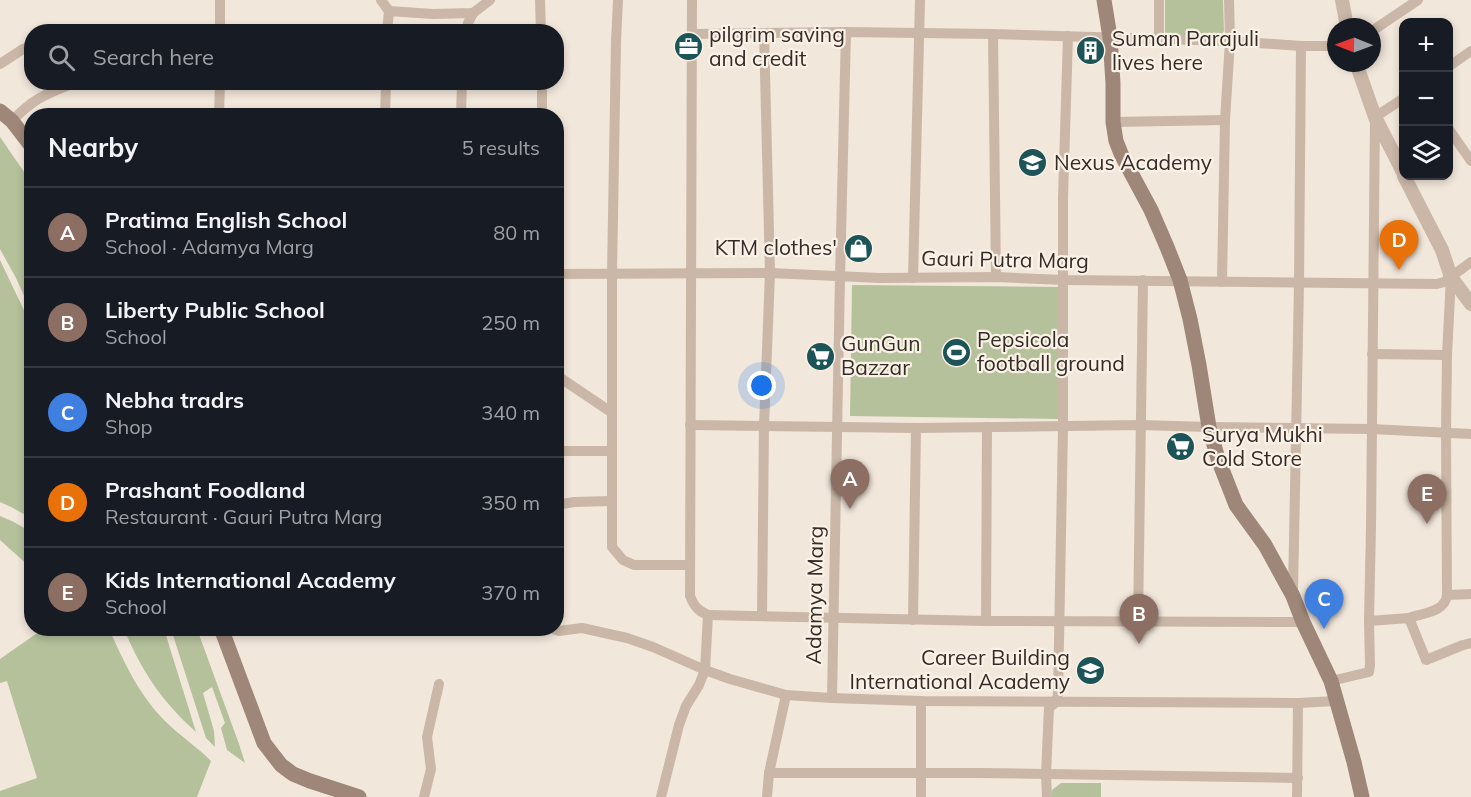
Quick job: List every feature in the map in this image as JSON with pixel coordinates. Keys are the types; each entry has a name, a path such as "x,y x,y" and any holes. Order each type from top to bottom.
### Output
{"main road":[{"path":"1104,0 1110,37 1113,122 1116,141 1151,210 1180,280 1200,365 1209,427 1218,459 1236,505 1265,545 1293,596 1331,681 1362,797"},
{"path":"0,111 24,137"},
{"path":"224,636 264,743 281,765 293,774 358,797"}],"street":[{"path":"220,0 220,24"},
{"path":"381,0 389,11 388,24"},
{"path":"468,24 473,13 490,0"},
{"path":"540,0 541,24"},
{"path":"618,0 612,274 612,547 623,560 634,565 690,565"},
{"path":"693,0 690,425 690,596 693,605 708,615 986,621 1303,622"},
{"path":"913,278 920,0"},
{"path":"1159,0 1159,39"},
{"path":"1222,282 1225,120 1230,41 1229,0"},
{"path":"1342,0 1345,18"},
{"path":"1381,25 1418,0"},
{"path":"389,11 433,14 473,13"},
{"path":"692,34 846,32 993,34 1327,46"},
{"name":"Adamya Marg","path":"832,698 846,32"},
{"path":"762,616 764,426 770,273 764,33"},
{"path":"993,34 996,278"},
{"path":"1047,797 1048,708 1055,702 1058,695 1068,36"},
{"path":"1293,596 1301,46"},
{"path":"0,64 24,49"},
{"path":"1453,65 1470,55"},
{"path":"1359,72 1375,117 1399,165"},
{"path":"25,108 45,94 56,90"},
{"path":"219,90 219,108"},
{"path":"385,108 386,90"},
{"path":"461,108 462,90"},
{"path":"542,90 542,108"},
{"path":"1375,117 1399,101"},
{"path":"12,122 24,109"},
{"path":"1331,681 1369,672 1370,665 1368,621 1375,117"},
{"path":"1113,122 1225,120"},
{"path":"1453,134 1471,161"},
{"path":"1407,180 1442,250 1451,277 1471,304"},
{"path":"1451,277 1471,262"},
{"name":"Gauri Putra Marg","path":"564,274 770,273 840,277 1373,284 1437,284 1451,277"},
{"path":"1368,621 1409,618 1441,608 1448,595 1446,433 1451,277"},
{"path":"1138,621 1143,280"},
{"path":"1372,354 1447,355"},
{"path":"564,380 611,412"},
{"path":"690,425 916,428 1140,425 1371,429 1471,434"},
{"path":"986,621 987,427"},
{"path":"913,620 916,428"},
{"path":"564,451 612,451"},
{"path":"564,504 612,501"},
{"path":"1448,595 1471,594"},
{"path":"661,797 679,725 705,670 708,615"},
{"path":"1409,618 1426,660 1471,643"},
{"path":"564,630 582,628 612,634 654,647 705,670 786,695 921,701 1336,702"},
{"path":"424,797 431,769 427,737 439,684"},
{"path":"767,797 769,773 786,695"},
{"path":"921,701 921,797"},
{"path":"1297,797 1298,703"},
{"path":"769,773 980,773 1298,778"}],"green space":[{"path":"1165,0 1223,0 1224,31 1219,38 1170,37 1165,33"},
{"path":"0,137 24,172 24,296 0,249"},
{"path":"0,260 24,310 24,514 0,502"},
{"name":"Pepsicola football ground","path":"852,285 1062,287 1060,419 850,416"},
{"path":"0,516 24,528 24,562 0,540"},
{"path":"33,636 112,636 126,666 147,700 165,721 211,761 197,797 0,797 0,791 37,778 7,681 0,683 0,659"},
{"path":"127,636 166,636 196,732 163,697 138,658"},
{"path":"173,636 200,636 245,763 227,750 221,728 225,723 212,687 203,693 214,731 215,747 206,738"},
{"path":"1061,783 1101,783 1101,797 1052,797 1052,790"}],"place":[{"name":"pilgrim saving and credit","path":"688,47"},
{"name":"Suman Parajuli lives here","path":"1091,51"},
{"name":"Nexus Academy","path":"1033,163"},
{"name":"KTM clothes'","path":"858,248"},
{"name":"Prashant Foodland","path":"1399,270"},
{"name":"Pepsicola football ground","path":"956,352"},
{"name":"GunGun Bazzar","path":"820,356"},
{"name":"Surya Mukhi Cold Store","path":"1181,447"},
{"name":"Pratima English School","path":"850,509"},
{"name":"Kids International Academy","path":"1427,524"},
{"name":"Nebha tradrs","path":"1324,629"},
{"name":"Liberty Public School","path":"1139,644"},
{"name":"Career Building International Academy","path":"1091,670"}]}
